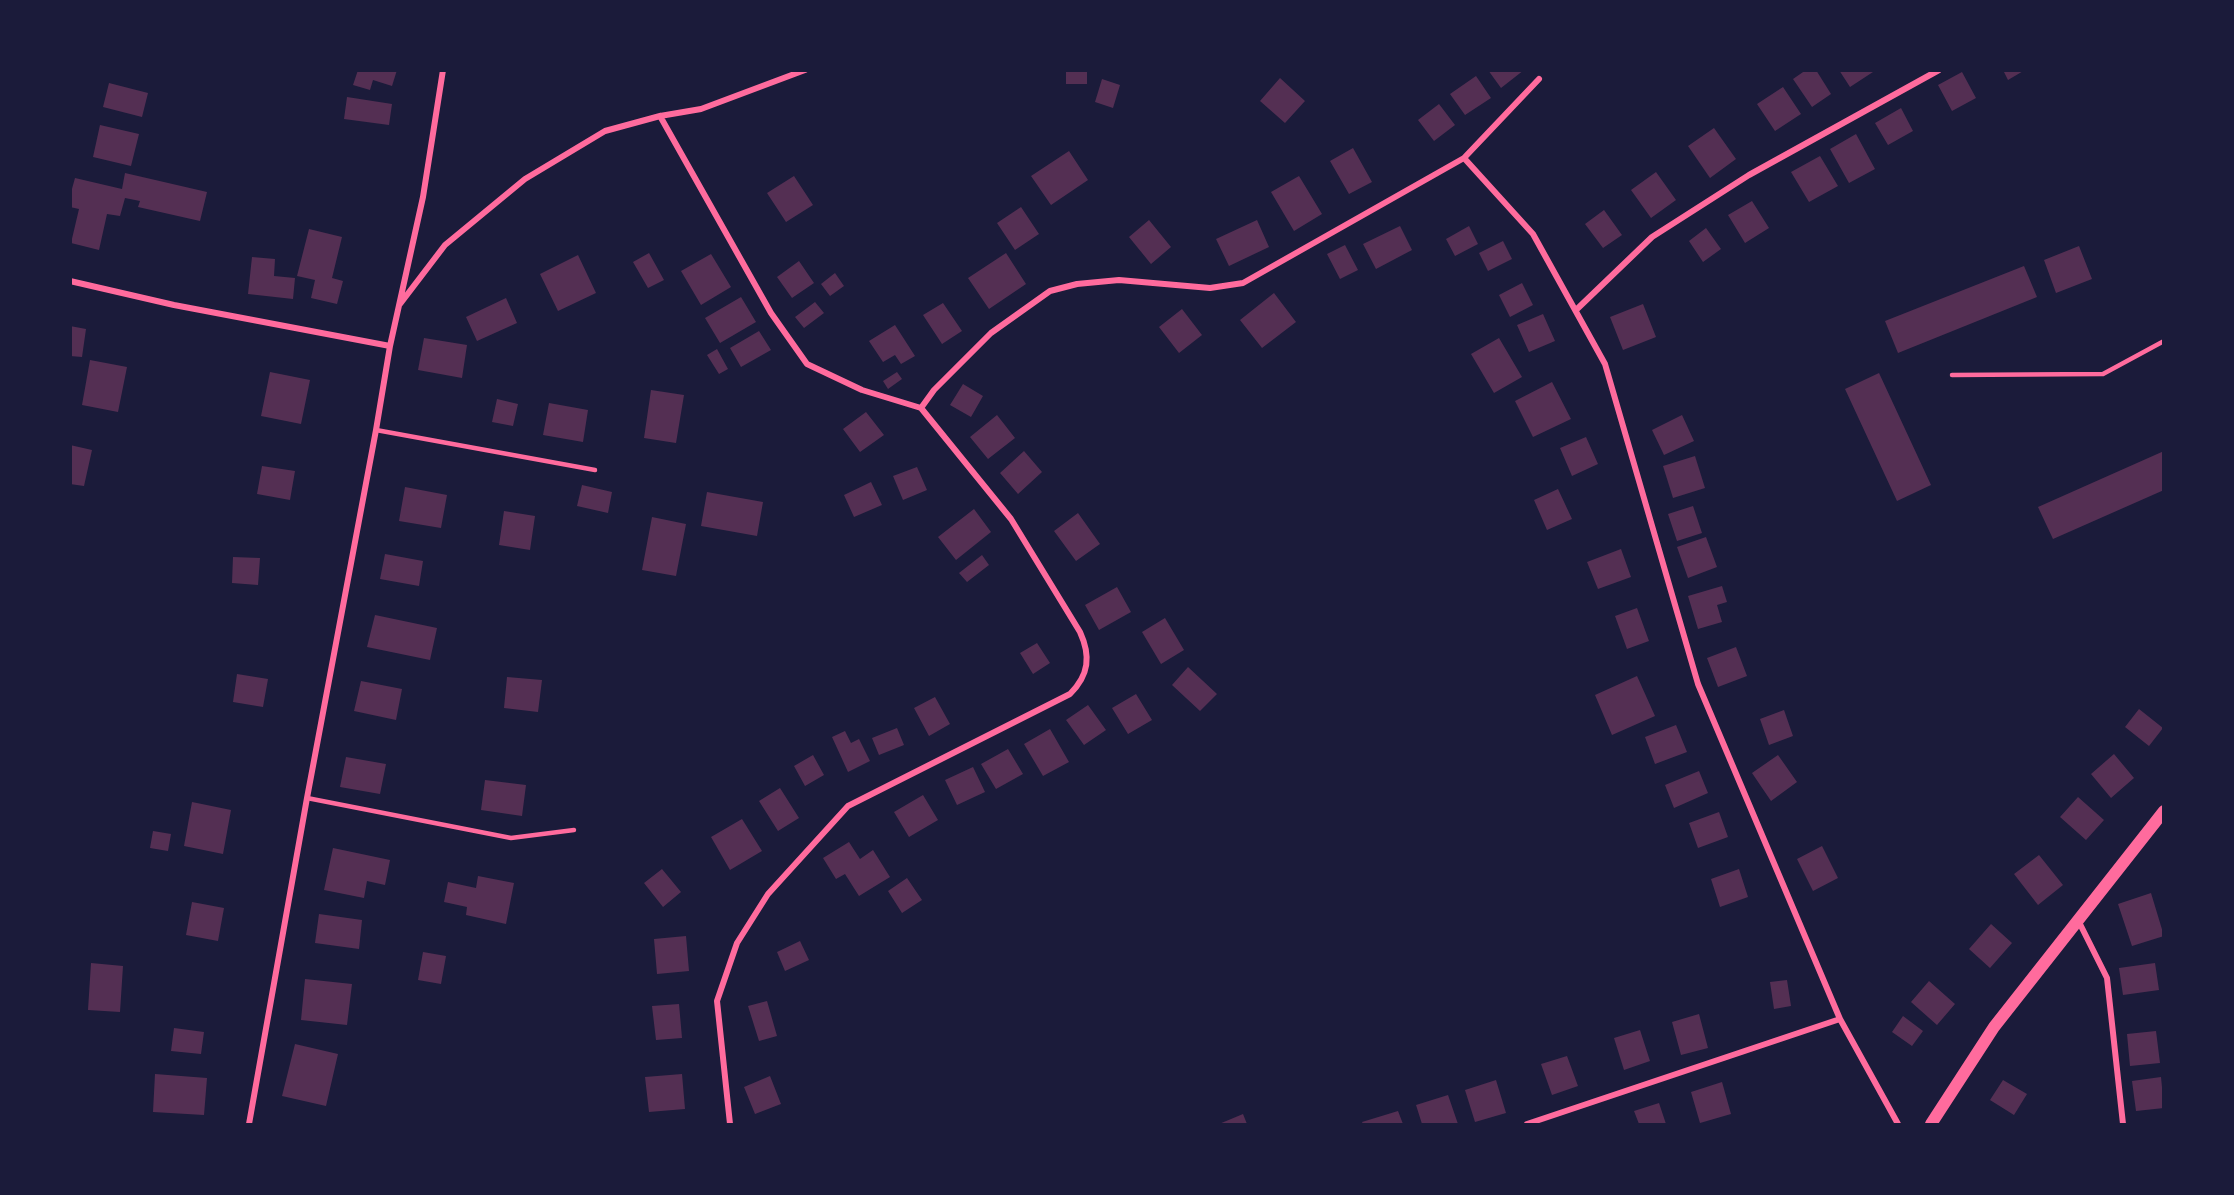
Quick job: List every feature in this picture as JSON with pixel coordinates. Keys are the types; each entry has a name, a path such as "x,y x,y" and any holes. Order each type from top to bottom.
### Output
{"main road":[{"path":"1931,1125 1994,1027 2163,811"}],"street":[{"path":"249,1125 390,346 423,197 443,70"},
{"path":"398,307 445,245 525,179 605,130 660,116 701,109 805,70"},
{"path":"1576,310 1652,237 1749,175 1939,70"},
{"path":"921,408 934,390 991,333 1050,291 1077,284 1119,280 1210,288 1243,283 1464,158 1539,79"},
{"path":"660,116 771,313 807,364 862,390 921,408 1011,519 1080,632 1086,645 1088,658 1086,672 1080,684 1070,693 848,806 768,894 737,943 717,1001 730,1125"},
{"path":"1464,158 1533,234 1605,364 1698,684 1839,1019 1898,1125"},
{"path":"70,281 174,305 390,346"},
{"path":"2078,919 2107,978 2123,1125"},
{"path":"1527,1125 1839,1019"}],"lane":[{"path":"1952,375 2103,374 2163,340"},
{"path":"376,430 595,470"},
{"path":"307,798 511,838 574,830"}],"building":[{"path":"358,70 397,70 392,86 373,80 370,90 353,85"},
{"path":"1066,70 1087,70 1087,84 1066,84"},
{"path":"1488,70 1524,70 1501,88"},
{"path":"1806,70 1816,70 1831,94 1812,107 1793,79"},
{"path":"1839,70 1872,70 1873,72 1850,87"},
{"path":"2003,70 2025,70 2008,80"},
{"path":"1962,72 1976,98 1952,111 1938,85"},
{"path":"1476,76 1491,98 1465,115 1450,94"},
{"path":"1280,78 1305,101 1285,123 1260,101"},
{"path":"1102,79 1120,85 1113,108 1095,102"},
{"path":"109,83 148,93 142,117 103,107"},
{"path":"1783,87 1801,114 1775,131 1757,104"},
{"path":"347,97 392,104 389,125 344,119"},
{"path":"1439,104 1455,125 1434,141 1418,120"},
{"path":"1901,108 1913,131 1888,145 1875,123"},
{"path":"100,125 139,134 131,166 93,157"},
{"path":"1714,128 1736,159 1710,178 1688,146"},
{"path":"1856,134 1875,169 1849,183 1830,149"},
{"path":"1353,148 1372,182 1349,194 1330,161"},
{"path":"1069,151 1088,180 1051,205 1031,176"},
{"path":"1820,156 1838,186 1809,202 1791,172"},
{"path":"1656,172 1676,200 1651,218 1631,190"},
{"path":"125,173 207,192 200,221 138,207 140,201 125,198 120,216 107,214 99,250 71,243 79,209 70,207 70,196 75,178 122,189"},
{"path":"794,176 813,205 786,222 767,193"},
{"path":"1299,176 1322,214 1294,231 1271,192"},
{"path":"1752,201 1769,228 1745,243 1728,215"},
{"path":"1021,207 1039,234 1015,250 997,223"},
{"path":"1604,210 1622,235 1603,248 1585,224"},
{"path":"1149,220 1171,247 1151,264 1129,237"},
{"path":"1257,220 1269,247 1229,266 1216,239"},
{"path":"1400,226 1412,250 1376,269 1363,244"},
{"path":"1469,226 1478,244 1455,256 1446,239"},
{"path":"1706,228 1721,249 1703,262 1689,241"},
{"path":"309,229 342,237 332,278 343,281 337,304 311,298 315,280 297,276"},
{"path":"1503,241 1512,259 1488,271 1479,253"},
{"path":"1345,245 1358,270 1340,279 1327,254"},
{"path":"2079,246 2092,279 2056,293 2044,260"},
{"path":"649,253 664,280 648,288 633,262"},
{"path":"1006,253 1026,284 989,309 968,278"},
{"path":"711,254 731,287 701,305 681,271"},
{"path":"578,255 596,293 558,311 540,274"},
{"path":"252,257 275,259 274,276 295,278 293,299 248,294"},
{"path":"799,261 814,283 792,298 777,277"},
{"path":"2024,266 2037,297 1898,353 1885,321"},
{"path":"835,273 844,286 830,296 821,284"},
{"path":"1522,283 1533,305 1510,317 1499,295"},
{"path":"1274,293 1296,322 1262,348 1240,320"},
{"path":"741,297 756,322 720,343 705,318"},
{"path":"506,298 517,323 477,341 466,317"},
{"path":"815,302 824,313 804,328 795,317"},
{"path":"943,303 962,331 942,344 923,315"},
{"path":"1643,304 1656,337 1623,350 1610,317"},
{"path":"1182,309 1202,335 1179,353 1159,327"},
{"path":"1543,314 1555,341 1529,352 1517,325"},
{"path":"895,325 915,356 901,364 895,355 883,362 869,341"},
{"path":"70,326 86,329 82,357 70,356"},
{"path":"759,331 771,350 741,367 730,348"},
{"path":"424,338 467,345 462,378 418,370"},
{"path":"1499,338 1522,377 1494,393 1471,354"},
{"path":"717,349 728,369 719,374 707,355"},
{"path":"90,360 127,367 118,412 82,405"},
{"path":"270,372 310,380 301,424 261,416"},
{"path":"897,372 902,379 888,389 883,381"},
{"path":"1879,373 1931,485 1897,501 1845,389"},
{"path":"1552,382 1571,419 1533,437 1515,401"},
{"path":"963,384 983,396 971,417 950,405"},
{"path":"651,390 684,395 676,443 644,438"},
{"path":"497,399 518,404 513,426 492,422"},
{"path":"549,403 588,410 583,442 543,435"},
{"path":"866,412 884,435 860,452 843,429"},
{"path":"997,415 1015,438 988,459 970,437"},
{"path":"1682,415 1694,441 1664,455 1652,430"},
{"path":"1586,437 1598,464 1572,476 1560,448"},
{"path":"70,445 92,450 84,486 70,484"},
{"path":"1024,451 1042,472 1018,494 1000,473"},
{"path":"2164,451 2164,490 2053,539 2038,507"},
{"path":"1695,456 1705,488 1673,498 1663,466"},
{"path":"262,466 295,471 290,500 257,494"},
{"path":"917,467 927,490 903,500 893,476"},
{"path":"871,482 882,505 854,517 844,495"},
{"path":"582,485 612,492 608,513 577,506"},
{"path":"405,487 447,495 441,528 399,521"},
{"path":"1558,489 1572,519 1547,530 1534,500"},
{"path":"707,492 763,502 757,536 701,526"},
{"path":"1693,506 1702,533 1677,541 1668,514"},
{"path":"974,509 991,532 956,560 938,537"},
{"path":"504,511 535,516 530,550 499,545"},
{"path":"1078,513 1100,544 1076,561 1054,531"},
{"path":"652,517 686,524 676,576 642,570"},
{"path":"1706,537 1717,567 1688,578 1677,547"},
{"path":"1621,549 1631,577 1598,589 1587,562"},
{"path":"385,554 423,561 419,586 380,579"},
{"path":"982,555 989,565 967,582 959,573"},
{"path":"233,557 260,558 258,585 232,583"},
{"path":"1722,586 1727,602 1717,605 1722,622 1698,629 1688,596"},
{"path":"1117,587 1131,612 1099,630 1085,605"},
{"path":"1637,608 1649,641 1627,649 1615,616"},
{"path":"375,615 437,628 430,660 367,647"},
{"path":"1165,618 1184,650 1161,664 1142,632"},
{"path":"1037,643 1050,663 1033,674 1020,653"},
{"path":"1736,647 1747,676 1718,687 1707,658"},
{"path":"1188,667 1217,694 1200,711 1172,685"},
{"path":"237,674 268,679 263,707 233,702"},
{"path":"1637,676 1655,716 1612,735 1595,695"},
{"path":"507,677 542,680 538,712 504,708"},
{"path":"361,681 402,689 396,720 354,711"},
{"path":"1136,694 1152,720 1128,734 1112,708"},
{"path":"935,697 950,724 929,736 914,708"},
{"path":"1088,705 1106,730 1084,745 1066,720"},
{"path":"2139,709 2163,728 2149,746 2125,727"},
{"path":"1784,710 1793,736 1769,745 1760,719"},
{"path":"1676,725 1687,752 1655,764 1645,737"},
{"path":"897,728 904,745 879,755 872,738"},
{"path":"1050,729 1069,762 1043,776 1024,744"},
{"path":"845,731 851,743 859,739 870,761 848,772 832,737"},
{"path":"1008,749 1023,774 996,789 981,764"},
{"path":"2114,754 2134,778 2111,798 2091,774"},
{"path":"813,755 824,775 805,786 794,766"},
{"path":"1778,755 1797,782 1771,801 1752,773"},
{"path":"346,757 386,764 380,794 340,787"},
{"path":"973,767 985,792 957,805 945,780"},
{"path":"1699,771 1708,793 1674,808 1665,785"},
{"path":"485,780 526,785 522,816 481,810"},
{"path":"780,788 799,818 778,831 759,801"},
{"path":"923,795 938,820 909,837 894,812"},
{"path":"2078,797 2104,820 2086,840 2060,817"},
{"path":"192,802 231,810 223,854 184,846"},
{"path":"1719,812 1728,837 1698,848 1689,823"},
{"path":"742,819 762,851 730,870 711,837"},
{"path":"153,831 171,834 168,851 150,848"},
{"path":"849,842 860,859 873,850 890,877 859,896 845,874 836,879 823,858"},
{"path":"1822,846 1838,878 1813,891 1797,859"},
{"path":"333,848 390,860 385,885 367,881 364,898 324,890"},
{"path":"2039,855 2063,885 2038,905 2014,874"},
{"path":"662,869 681,892 663,907 644,883"},
{"path":"1739,869 1748,897 1720,907 1711,879"},
{"path":"478,876 514,883 506,924 466,915 467,907 444,902 448,882 476,888"},
{"path":"907,878 922,900 902,913 888,891"},
{"path":"2151,893 2164,936 2132,946 2118,904"},
{"path":"192,902 224,908 218,941 186,935"},
{"path":"319,914 362,920 359,949 315,943"},
{"path":"1991,924 2012,943 1990,968 1969,949"},
{"path":"686,936 689,971 657,974 654,939"},
{"path":"800,941 809,960 785,971 777,952"},
{"path":"423,952 446,956 441,984 418,980"},
{"path":"91,963 123,966 120,1012 88,1010"},
{"path":"2155,963 2159,990 2123,995 2119,968"},
{"path":"305,979 352,984 347,1025 301,1020"},
{"path":"1787,980 1791,1006 1774,1009 1770,982"},
{"path":"1929,981 1955,1004 1937,1025 1911,1002"},
{"path":"767,1001 777,1036 759,1041 748,1006"},
{"path":"679,1004 682,1038 656,1040 652,1006"},
{"path":"1699,1014 1708,1048 1681,1055 1672,1022"},
{"path":"1903,1016 1923,1031 1912,1046 1892,1032"},
{"path":"174,1028 204,1032 201,1054 171,1051"},
{"path":"1640,1030 1650,1061 1624,1070 1614,1038"},
{"path":"2156,1031 2160,1063 2130,1066 2127,1034"},
{"path":"295,1044 338,1054 326,1106 282,1096"},
{"path":"1567,1056 1578,1086 1552,1095 1541,1064"},
{"path":"155,1074 207,1078 204,1115 153,1112"},
{"path":"682,1074 685,1109 649,1112 645,1077"},
{"path":"770,1076 781,1104 755,1114 744,1087"},
{"path":"2161,1077 2164,1108 2136,1111 2132,1081"},
{"path":"1496,1080 1506,1113 1475,1122 1465,1090"},
{"path":"2003,1080 2027,1094 2014,1115 1990,1100"},
{"path":"1722,1082 1731,1114 1700,1123 1691,1092"},
{"path":"1448,1095 1458,1124 1422,1124 1416,1105"},
{"path":"1659,1103 1666,1124 1639,1124 1634,1111"},
{"path":"1398,1111 1403,1124 1363,1124 1362,1122"},
{"path":"1243,1114 1247,1124 1219,1124"}]}
